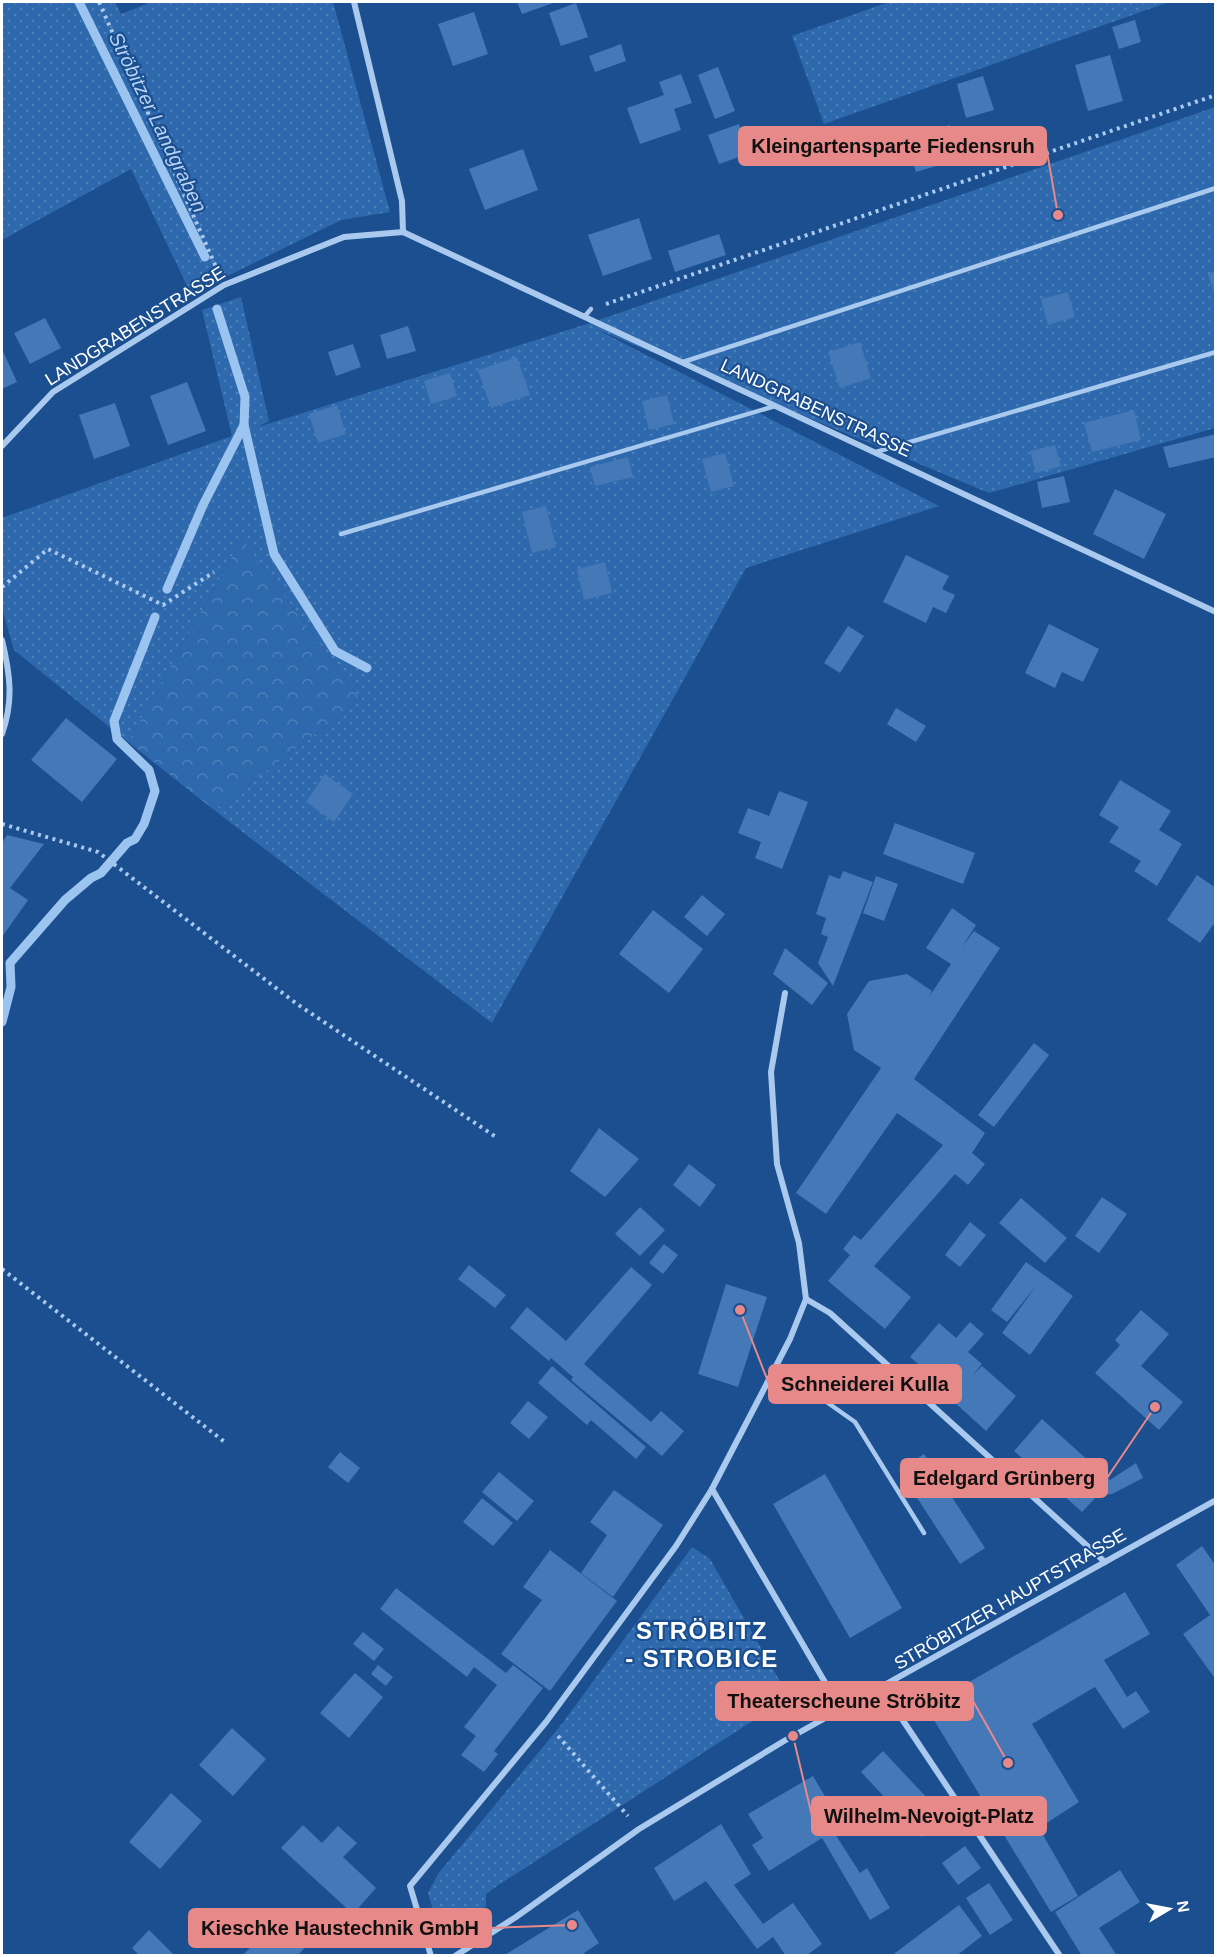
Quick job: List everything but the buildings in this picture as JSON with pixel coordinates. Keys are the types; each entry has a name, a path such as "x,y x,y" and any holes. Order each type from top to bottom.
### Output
{"street":[{"path":"354,2 402,201 404,232"},
{"name":"LANDGRABENSTRASSE","path":"2,446 53,392 224,285 344,237 404,232 1215,612"},
{"path":"2,640 11,678 7,720 2,734"},
{"path":"431,1956 410,1886 546,1722 676,1546 712,1489 777,1367 806,1299 799,1243 777,1164 771,1072 785,993"},
{"path":"806,1299 830,1313 1105,1562"},
{"path":"712,1489 840,1708"},
{"name":"STRÖBITZER HAUPTSTRASSE","path":"455,1956 516,1917 639,1829 840,1708 882,1689 1215,1500"},
{"path":"882,1689 1060,1956"}],"lane":[{"path":"682,362 1215,188"},
{"path":"584,316 591,309"},
{"path":"875,453 1215,352"},
{"path":"341,534 775,406"},
{"path":"777,1367 855,1422 924,1533"}],"path":[{"path":"99,2 224,285"},
{"path":"591,309 1215,95"},
{"path":"2,587 48,549 163,605 214,572"},
{"path":"2,824 98,852 297,1004 496,1137"},
{"path":"2,1269 226,1443"},
{"path":"546,1722 639,1829"}],"green space":[{"path":"2,2 115,2 121,14 151,2 252,2 254,4 261,2 333,2 390,212 341,220 191,294 131,169 2,240"},
{"path":"889,2 1169,2 824,124 792,36"},
{"path":"1215,107 1215,428 989,493 596,329 939,506 746,568 492,1023 214,810 361,700 242,539 128,742 14,650 2,608 2,518 232,436 202,310 241,297 269,421 258,427 587,324"},
{"path":"242,539 361,700 214,810 128,742"},
{"path":"692,1547 710,1559 781,1683 768,1711 497,1886 486,1894 486,1906 460,1922 435,1917 428,1893 438,1874 561,1725"}],"waterway":[{"name":"Ströbitzer Landgraben","path":"79,2 205,257"},
{"name":"Ströbitzer Landgraben","path":"167,589 203,505 244,425 245,397 217,309"},
{"path":"244,425 274,554 335,651 367,668"},
{"name":"Ströbitzer Landgraben","path":"2,1022 11,987 10,963 65,900 91,878 101,873 127,843 135,839 144,824 155,791 149,770 117,739 114,721 155,617"}],"place":[{"name":"Kleingartensparte Fiedensruh","path":"1058,215"},
{"name":"Schneiderei Kulla","path":"740,1310"},
{"name":"Edelgard Grünberg","path":"1155,1407"},
{"name":"Wilhelm-Nevoigt-Platz","path":"793,1736"},
{"name":"Theaterscheune Ströbitz","path":"1008,1763"},
{"name":"Kieschke Haustechnik GmbH","path":"572,1925"}],"district":[{"name":"STRÖBITZ - STROBICE","path":"702,1645"}]}
